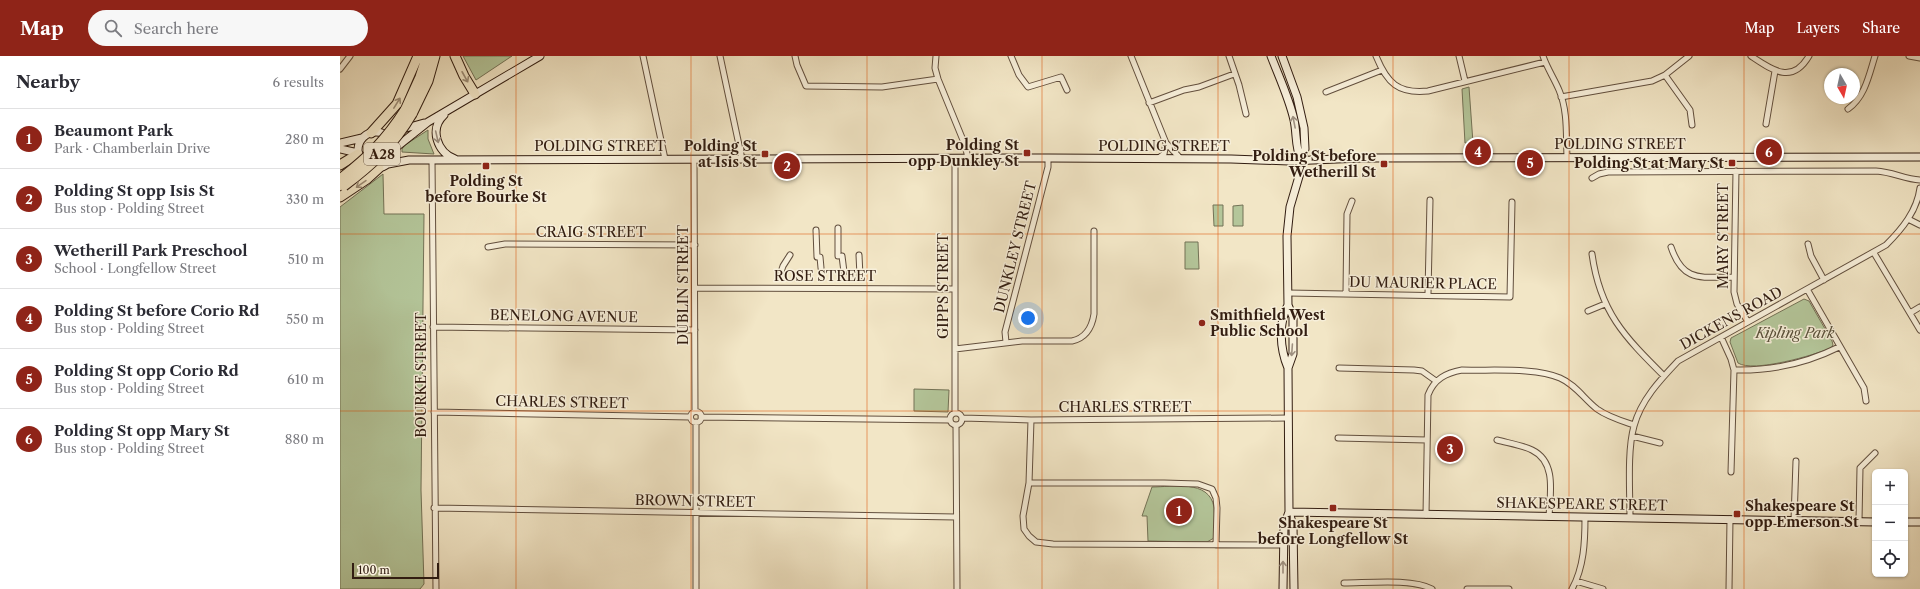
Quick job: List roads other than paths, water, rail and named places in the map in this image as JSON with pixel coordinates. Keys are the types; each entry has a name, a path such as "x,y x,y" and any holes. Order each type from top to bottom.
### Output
{"highway":[{"path":"371,133 397,104 418,56"},
{"name":"A28","path":"408,112 427,56"},
{"name":"A28","path":"341,184 381,143 408,112 428,81 435,56"},
{"path":"455,56 464,76 475,94"},
{"path":"340,165 358,154"},
{"path":"340,197 384,166"}],"main road":[{"path":"394,150 428,122 540,56"},
{"path":"1271,56 1294,120 1297,150 1301,160"},
{"path":"1282,56 1297,97 1304,128 1305,149 1290,207 1288,222 1288,305 1293,317 1293,354 1288,368 1289,512 1293,526 1294,589"},
{"path":"451,108 438,122 436,136 444,152 459,160"},
{"path":"385,134 428,122"},
{"path":"340,143 362,138 371,133 378,132 385,134 391,140 394,150 392,158 384,166 366,165 358,154 340,148"},
{"path":"358,154 358,145 362,138"},
{"path":"394,150 409,160"},
{"name":"POLDING STREET","path":"384,166 409,160 1048,158 1301,160 1567,157 1920,157"},
{"path":"1288,305 1282,315 1282,354 1288,368"},
{"path":"1283,589 1284,526 1289,512"},
{"name":"SHAKESPEARE STREET","path":"1289,512 1872,522"},
{"path":"1908,522 1920,522"}],"street":[{"path":"340,69 350,56"},
{"path":"643,56 665,159"},
{"path":"720,56 742,159"},
{"path":"795,56 797,65 806,86 882,87 938,79"},
{"path":"936,56 935,68 938,79 965,145 968,158"},
{"path":"1011,56 1019,75 1028,87 1061,78 1067,90"},
{"path":"1131,56 1166,143 1181,159"},
{"path":"1229,56 1234,74 1240,85 1246,114"},
{"path":"1376,56 1382,70 1393,84 1408,92 1428,91 1544,59 1561,97 1566,123 1567,157"},
{"path":"1459,56 1465,81"},
{"path":"1561,97 1652,81 1665,75 1689,56"},
{"path":"1751,56 1775,71 1782,73 1796,70 1809,56"},
{"path":"1848,109 1855,103 1863,91 1875,56"},
{"path":"1909,56 1920,58"},
{"path":"1326,92 1382,70"},
{"path":"1766,124 1775,71"},
{"path":"1150,103 1234,74"},
{"path":"1665,75 1690,110 1692,125"},
{"path":"1157,159 1164,154 1166,143"},
{"name":"DUNKLEY STREET","path":"1006,342 1005,332 1048,167 1048,158"},
{"name":"DUBLIN STREET","path":"694,159 696,411"},
{"name":"GIPPS STREET","path":"955,159 955,413"},
{"name":"BOURKE STREET","path":"432,160 434,508 436,589"},
{"path":"1592,178 1599,174 1608,172 1736,171 1890,172 1910,180 1920,180"},
{"name":"MARY STREET","path":"1736,171 1734,292 1737,304 1748,322"},
{"name":"DICKENS ROAD","path":"1630,518 1632,436 1634,425 1652,389 1678,361 1874,253 1896,235 1908,219 1915,207 1920,188"},
{"path":"1428,294 1430,200"},
{"path":"1346,293 1347,214 1352,201"},
{"name":"DU MAURIER PLACE","path":"1288,293 1428,294 1510,297 1512,202"},
{"path":"1908,219 1920,225"},
{"path":"838,228 840,256 844,272"},
{"path":"816,230 821,268"},
{"path":"955,349 1006,342 1079,340 1089,331 1094,314 1094,231"},
{"name":"CRAIG STREET","path":"488,247 505,244 694,245"},
{"path":"1808,244 1811,256 1824,280"},
{"path":"1671,247 1676,261 1688,273 1702,277 1734,277"},
{"path":"1874,253 1920,330"},
{"path":"1592,254 1594,273 1605,304 1620,330 1664,376"},
{"path":"781,272 790,255"},
{"path":"859,255 860,276"},
{"name":"ROSE STREET","path":"696,288 955,289"},
{"path":"1807,289 1839,347 1864,388 1866,401"},
{"path":"1588,311 1605,304"},
{"path":"1910,313 1920,307"},
{"name":"BENELONG AVENUE","path":"433,327 695,330"},
{"path":"1721,337 1731,359 1734,370 1731,472"},
{"path":"1734,370 1791,365 1810,360 1839,347"},
{"path":"1339,368 1422,371 1436,381"},
{"path":"1426,515 1428,395 1436,381 1452,372 1462,370 1544,373 1559,378 1573,386 1597,409 1609,416 1634,425"},
{"path":"696,422 692,421 690,417 692,413 696,411 700,413 702,417"},
{"name":"CHARLES STREET","path":"434,412 690,417"},
{"path":"950,420 952,415 955,413 961,415 961,423 956,425"},
{"path":"696,422 702,417 950,420"},
{"name":"CHARLES STREET","path":"962,418 1031,420 1288,418"},
{"path":"950,420 952,424 956,425"},
{"path":"1031,420 1029,483 1023,522 1026,533 1036,542 1053,544 1283,545"},
{"path":"696,422 696,589"},
{"path":"956,425 957,589"},
{"path":"1632,436 1660,443"},
{"path":"1338,438 1427,440"},
{"path":"1497,440 1532,450 1542,456 1548,464 1550,474 1549,517"},
{"path":"1859,521 1860,468 1875,453"},
{"path":"1794,520 1796,461"},
{"path":"1029,483 1164,483 1205,486 1212,489 1216,498 1216,545"},
{"name":"BROWN STREET","path":"434,508 956,517"},
{"path":"1572,589 1576,582 1584,544 1585,517"},
{"path":"1729,589 1730,519"},
{"path":"1576,582 1604,589"},
{"path":"1344,583 1410,583 1422,584 1432,589"},
{"path":"1467,589 1509,589"}],"place":[{"name":"Polding St before Corio Rd","path":"1478,152"},
{"name":"Polding St opp Mary St","path":"1769,152"},
{"name":"Polding St opp Dunkley St","path":"1027,153"},
{"name":"Polding St at Isis St","path":"765,154"},
{"name":"Polding St opp Corio Rd","path":"1530,163"},
{"name":"Polding St at Mary St","path":"1732,163"},
{"name":"Polding St before Wetherill St","path":"1384,164"},
{"name":"Polding St before Bourke St","path":"486,166"},
{"name":"Polding St opp Isis St","path":"787,166"},
{"name":"Smithfield West Public School","path":"1202,323"},
{"name":"Wetherill Park Preschool","path":"1450,449"},
{"name":"Shakespeare St before Longfellow St","path":"1333,508"},
{"name":"Beaumont Park","path":"1179,511"},
{"name":"Shakespeare St opp Emerson St","path":"1737,514"}],"park label":[{"name":"Kipling Park","path":"1795,333"}]}
